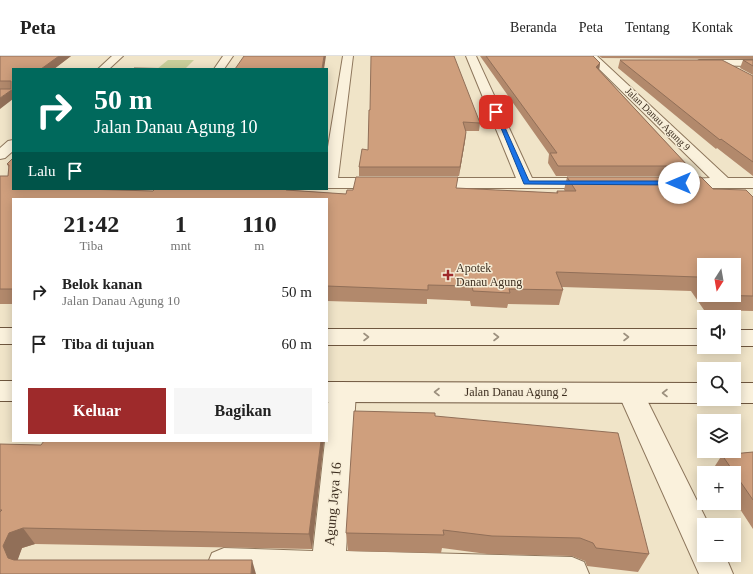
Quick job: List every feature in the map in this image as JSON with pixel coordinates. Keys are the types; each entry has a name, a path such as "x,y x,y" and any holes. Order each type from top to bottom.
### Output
{"street":[{"path":"104,68 118,56"},
{"path":"220,68 228,56"},
{"path":"348,56 329,183 614,183"},
{"path":"471,56 526,183"},
{"path":"595,60 615,63"},
{"name":"Jalan Danau Agung 9","path":"595,60 724,183"},
{"path":"691,63 753,63"},
{"path":"722,63 740,74"},
{"path":"0,155 12,145"},
{"path":"661,183 753,183"},
{"path":"0,336 12,336"},
{"path":"328,337 697,338"},
{"path":"741,338 753,338"},
{"name":"Jalan Danau Agung 2","path":"335,392 697,393"},
{"name":"Agung Jaya 16","path":"328,567 335,392"},
{"path":"631,393 697,534"},
{"path":"741,393 753,393"},
{"path":"710,562 716,574"},
{"path":"193,564 572,574"}],"green space":[{"path":"168,60 194,60 186,68 158,68"}],"building":[{"path":"0,56 59,56 42,68 12,68 12,90 0,98 0,89 11,89 11,81 0,81"},
{"path":"244,56 324,56 322,68 236,68"},
{"path":"371,56 454,56 480,123 463,122 466,132 460,167 359,167 362,149 368,150"},
{"path":"486,56 593,56 600,63 596,67 688,166 558,166 550,153 557,153"},
{"path":"620,60 722,60 753,76 753,162 721,139 720,140"},
{"path":"743,60 753,60 753,66"},
{"path":"12,159 12,190 286,190 346,194 347,190 353,190 356,177 458,177 456,188 558,193 557,191 576,191 567,177 701,177 713,189 746,190 753,197 753,296 741,296 741,258 697,258 697,277 556,272 563,290 509,289 510,293 473,291 472,286 428,285 428,290 328,286 328,198 12,198 12,289 0,289 0,176 8,176 9,165 7,164"},
{"path":"354,411 435,413 435,416 618,433 649,554 596,548 593,543 580,538 492,536 443,530 444,535 346,533"},
{"path":"43,442 321,442 309,534 23,528 9,533 3,546 8,558 14,560 252,560 251,574 0,574 0,512 2,510 0,510 0,444 41,445"},
{"path":"753,452 753,500 741,483 741,466 730,466 724,458 741,458 741,453"}],"place":[{"name":"Apotek Danau Agung","path":"448,275"}],"route":[{"path":"496,112 526,183 679,183"}]}
